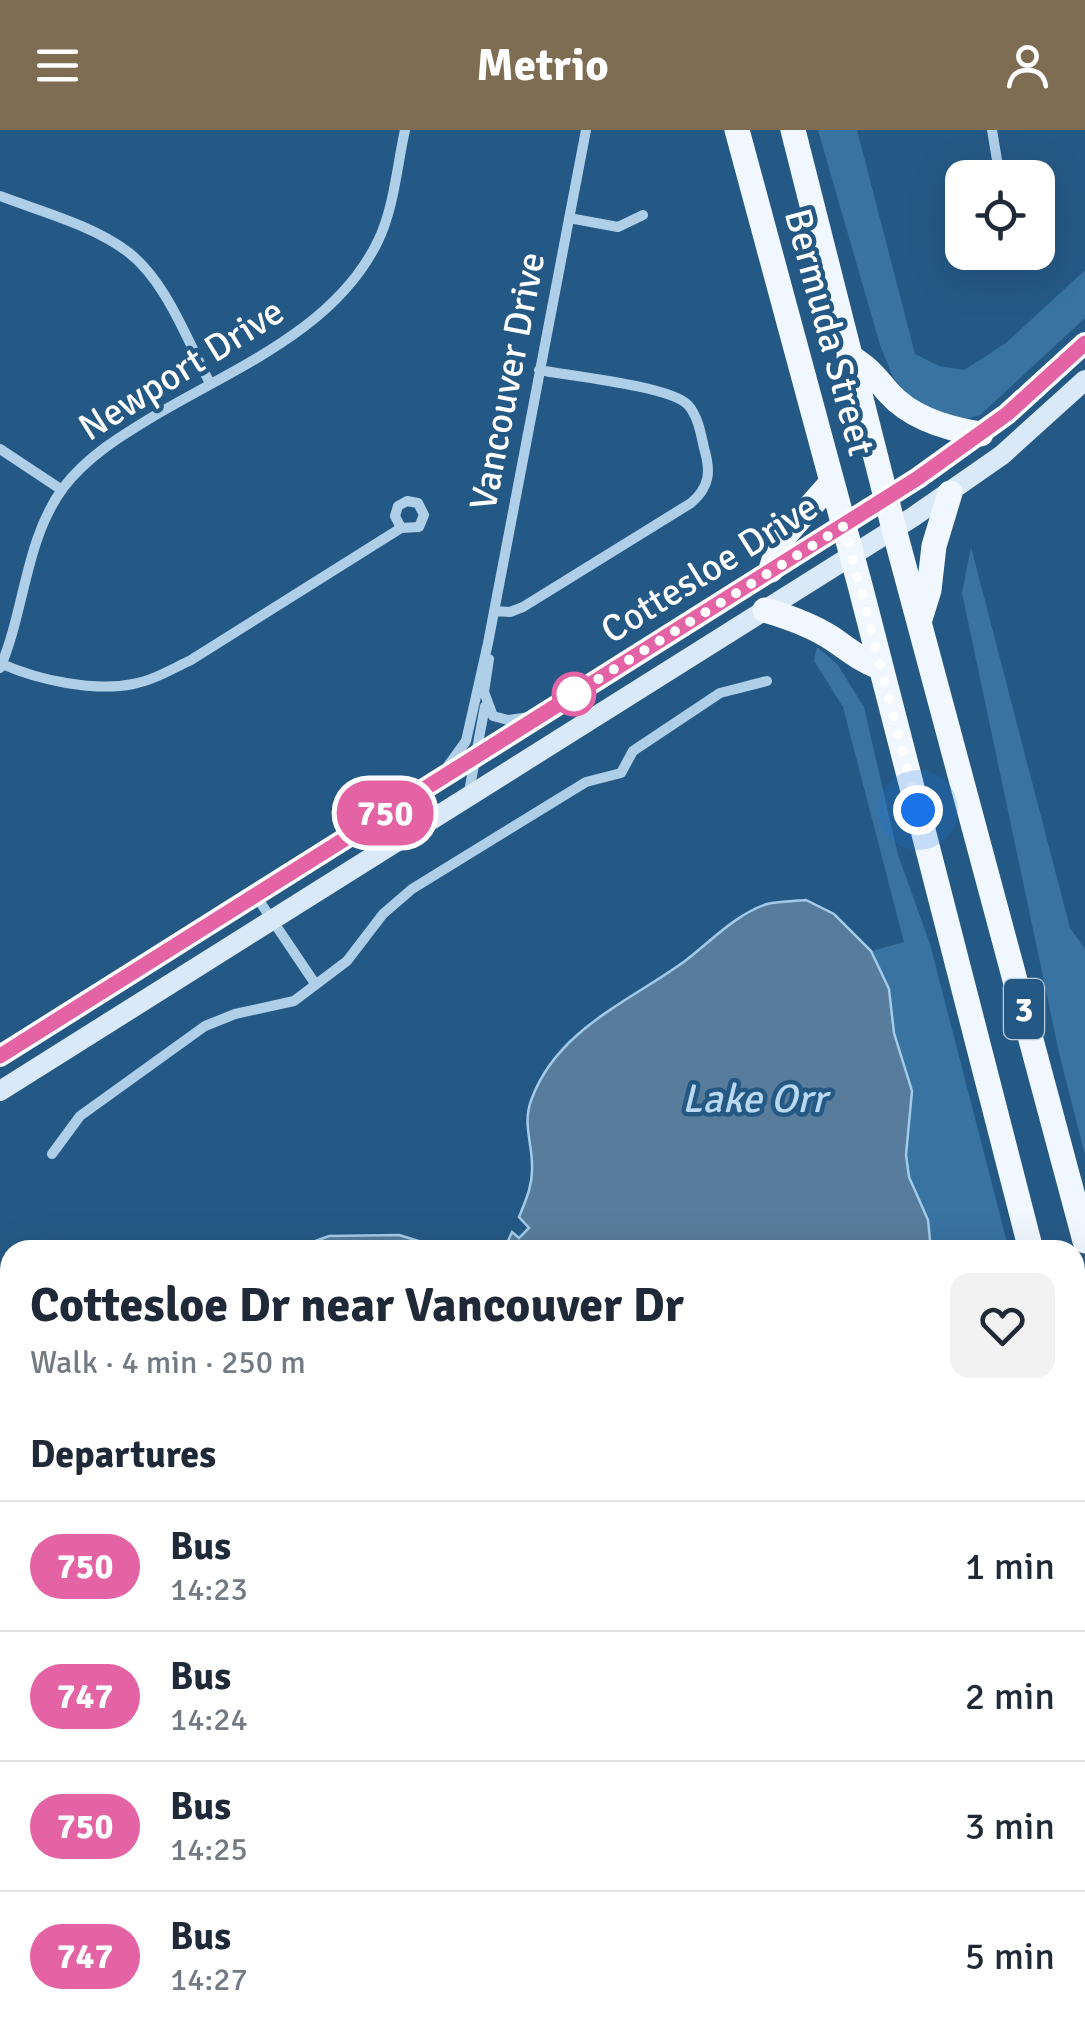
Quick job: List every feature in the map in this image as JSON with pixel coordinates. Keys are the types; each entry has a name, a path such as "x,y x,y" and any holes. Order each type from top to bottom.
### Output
{"main road":[{"name":"Bermuda Street","path":"737,130 882,668 1028,1240"},
{"name":"Bermuda Street","path":"793,130 886,499 1085,1240"},
{"name":"Cottesloe Drive","path":"0,1056 886,499 982,434 1085,343"},
{"path":"850,356 876,373 889,393 910,410 950,428 982,434"},
{"name":"Cottesloe Drive","path":"0,1091 950,493 1024,437 1085,380"},
{"path":"771,570 779,542 832,482"},
{"path":"920,620 929,590 934,546 950,493"},
{"path":"764,610 806,624 836,640 855,658 882,668"}],"street":[{"name":"Newport Drive","path":"1,666 37,540 62,490 86,462 118,438 302,329 324,312 363,268 380,239 404,130"},
{"name":"Vancouver Drive","path":"433,783 466,740 586,130"},
{"path":"992,130 997,160"},
{"path":"0,196 85,229 130,253 160,292 210,383"},
{"path":"568,218 618,228 643,215"},
{"path":"494,611 510,612 523,607 690,503 700,495 709,473 697,421 684,401 662,392 539,370"},
{"path":"0,449 62,490"},
{"path":"1,666 108,686 157,677 191,660 401,528"},
{"name":"Vancouver Drive","path":"467,798 478,755 488,643"},
{"path":"52,1154 80,1116 205,1026 235,1014 294,1001 314,982 347,961 383,914 412,889 586,782 622,773 633,751 720,693 767,681"},
{"path":"484,701 493,716 501,719 542,714"},
{"path":"256,896 314,982"}],"shaded area":[{"path":"818,130 857,130 915,354 939,366 964,370 1006,343 1085,270 1085,318 980,415 963,420 913,401 893,377 880,345"},
{"path":"971,547 1070,928 1085,949 1085,1155 1060,1057 962,593"},
{"path":"817,647 837,664 864,707 898,855 930,944 1006,1240 930,1240 928,1220 909,1178 906,1155 912,1090 894,1033 889,989 872,951 904,942 843,707 814,661"}],"water":[{"name":"Lake Orr","path":"806,900 834,914 871,951 889,989 894,1033 912,1091 906,1155 909,1177 928,1220 930,1240 508,1240 512,1232 519,1238 529,1228 519,1217 532,1172 529,1107 559,1053 598,1019 685,961 745,914 781,902"},
{"path":"399,1235 415,1240 318,1240 329,1236"}],"bus line":[{"name":"750","path":"0,1056 918,478 1007,414 1085,343"}],"route":[{"path":"574,694 571,696 844,526 918,810"}]}
